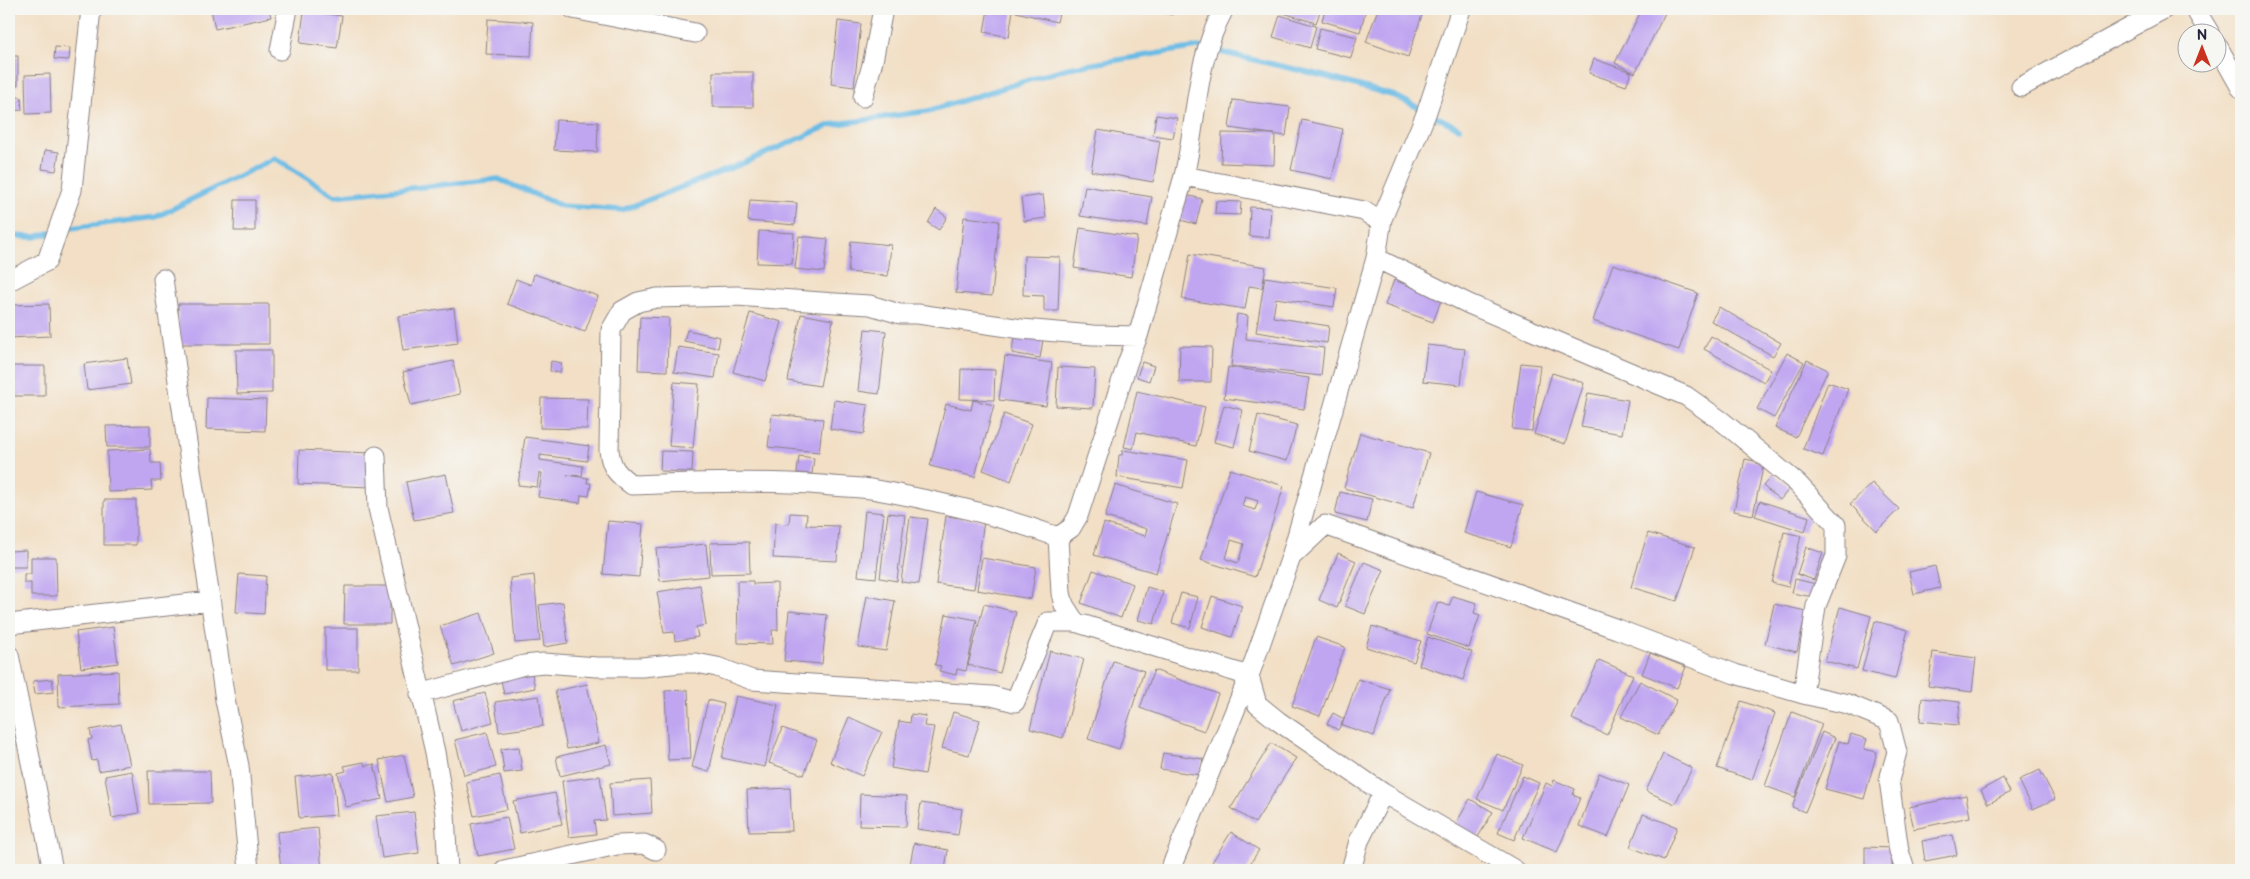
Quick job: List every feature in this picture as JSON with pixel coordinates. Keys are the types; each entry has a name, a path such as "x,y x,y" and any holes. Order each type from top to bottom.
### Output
{"street":[{"path":"9,281 47,261 72,190 91,9"},
{"path":"280,50 288,9"},
{"path":"574,9 695,34"},
{"path":"863,96 873,61 882,9"},
{"path":"1058,537 1071,528 1078,516 1128,361 1138,336 1184,176 1201,71 1212,32 1224,9"},
{"path":"1170,870 1249,676 1291,557 1376,258 1382,219 1427,109 1460,9"},
{"path":"2021,87 2164,9"},
{"path":"2195,9 2203,22"},
{"path":"2228,65 2241,88"},
{"path":"1184,176 1364,211 1373,217 1382,219"},
{"path":"1376,258 1469,304 1686,396 1723,422 1797,483 1836,525 1836,556 1816,606 1803,694"},
{"path":"163,279 225,700 239,766 249,870"},
{"path":"1058,537 987,514 870,489 793,483 728,482 632,485 621,477 611,464 609,450 612,330 622,311 638,302 657,298 737,296 870,305 900,314 918,314 1022,329 1138,336"},
{"path":"376,456 378,508 435,752 443,805 448,870"},
{"path":"1291,557 1325,525 1608,626 1734,674 1803,694 1848,704 1889,721 1897,752 1889,780 1899,851 1905,870"},
{"path":"1058,537 1061,593 1064,605 1076,622"},
{"path":"420,694 524,665 544,663 597,667 642,667 681,663 717,667 752,680 992,696 1015,702 1061,593"},
{"path":"9,624 210,601"},
{"path":"1048,622 1076,622 1249,676"},
{"path":"9,655 53,870"},
{"path":"1249,676 1257,704 1278,721 1383,793 1515,870"},
{"path":"1351,870 1359,841 1383,793"},
{"path":"504,870 617,845 644,844 656,850"}],"building":[{"path":"211,9 269,9 271,17 215,29"},
{"path":"988,9 1013,9 1009,37 984,32"},
{"path":"1017,9 1060,9 1057,22 1016,12"},
{"path":"1155,9 1174,9 1172,15"},
{"path":"1281,9 1321,9 1316,23 1280,12"},
{"path":"1325,9 1366,9 1360,32 1322,21"},
{"path":"1378,9 1424,9 1408,57 1366,42"},
{"path":"1569,9 1596,9 1595,14"},
{"path":"1642,9 1667,9 1635,73 1615,63"},
{"path":"304,11 342,16 337,48 300,43"},
{"path":"1280,15 1316,26 1310,48 1273,37"},
{"path":"488,19 533,22 531,56 486,54"},
{"path":"838,21 861,24 854,87 831,84"},
{"path":"1320,28 1357,37 1351,58 1315,49"},
{"path":"55,47 70,48 69,60 54,59"},
{"path":"9,56 18,56 18,85 9,86"},
{"path":"1594,59 1631,72 1626,86 1589,73"},
{"path":"713,72 753,72 753,107 713,107"},
{"path":"50,74 51,113 26,114 25,75"},
{"path":"10,97 21,97 22,110 10,111"},
{"path":"1233,100 1290,107 1286,136 1229,128"},
{"path":"1156,115 1177,118 1173,138 1153,135"},
{"path":"556,120 598,122 597,152 554,150"},
{"path":"1302,120 1343,129 1332,179 1291,170"},
{"path":"1098,130 1160,141 1153,182 1091,171"},
{"path":"1222,133 1275,134 1274,165 1221,163"},
{"path":"45,150 59,152 56,171 42,169"},
{"path":"1085,186 1152,197 1147,226 1080,216"},
{"path":"1043,195 1046,218 1024,221 1021,198"},
{"path":"1186,195 1202,199 1196,224 1180,220"},
{"path":"235,200 255,200 255,231 234,231"},
{"path":"750,200 797,203 795,225 748,221"},
{"path":"1216,201 1241,202 1240,215 1215,214"},
{"path":"1250,207 1271,208 1269,238 1249,236"},
{"path":"936,209 947,217 939,230 928,223"},
{"path":"964,217 999,221 992,296 956,293"},
{"path":"1080,228 1137,237 1131,277 1074,268"},
{"path":"759,231 794,233 792,264 757,263"},
{"path":"799,236 828,239 824,272 795,269"},
{"path":"851,241 891,245 888,276 848,272"},
{"path":"1190,254 1266,267 1262,288 1249,286 1245,309 1182,299"},
{"path":"1024,256 1060,257 1058,311 1044,311 1044,296 1023,295"},
{"path":"1613,264 1698,293 1679,350 1593,321"},
{"path":"534,274 598,296 585,332 507,304 516,279 531,285"},
{"path":"1265,277 1337,288 1334,307 1276,298 1273,317 1329,326 1327,343 1256,332"},
{"path":"1394,280 1442,298 1433,322 1385,305"},
{"path":"49,304 50,336 9,338 9,305"},
{"path":"178,304 269,304 269,344 178,344"},
{"path":"1719,307 1781,343 1773,356 1711,321"},
{"path":"454,308 458,343 403,350 398,316"},
{"path":"750,313 782,322 765,381 733,372"},
{"path":"801,314 833,320 820,386 788,381"},
{"path":"1237,314 1248,316 1246,339 1324,348 1321,376 1231,366"},
{"path":"640,317 669,318 667,371 638,370"},
{"path":"865,329 886,331 879,394 858,391"},
{"path":"687,330 720,337 718,348 684,341"},
{"path":"1014,336 1043,340 1040,358 1012,353"},
{"path":"1711,336 1771,370 1764,382 1704,349"},
{"path":"1427,345 1465,349 1461,385 1423,381"},
{"path":"1180,346 1212,347 1211,382 1179,382"},
{"path":"678,347 719,353 715,378 674,372"},
{"path":"236,350 272,350 272,393 237,394"},
{"path":"1787,353 1804,362 1774,418 1757,409"},
{"path":"1005,356 1052,363 1046,406 999,400"},
{"path":"127,358 131,384 87,390 84,364"},
{"path":"1807,360 1828,370 1796,437 1775,428"},
{"path":"453,361 460,394 411,405 403,372"},
{"path":"551,361 562,363 560,373 550,371"},
{"path":"1142,362 1154,366 1149,381 1137,377"},
{"path":"1521,363 1540,365 1532,431 1512,429"},
{"path":"9,366 45,366 45,396 9,396"},
{"path":"1058,367 1095,369 1093,408 1056,406"},
{"path":"1228,367 1309,378 1304,409 1224,398"},
{"path":"961,369 995,370 994,400 960,399"},
{"path":"1552,373 1584,383 1565,444 1534,434"},
{"path":"674,382 699,384 693,448 669,446"},
{"path":"1828,382 1848,389 1823,456 1803,449"},
{"path":"1137,391 1205,407 1196,446 1137,432 1133,449 1124,447"},
{"path":"1588,393 1628,400 1622,434 1581,427"},
{"path":"207,398 266,400 265,431 206,429"},
{"path":"541,398 588,399 587,429 540,428"},
{"path":"834,400 868,405 864,434 830,429"},
{"path":"973,400 994,405 975,477 930,466 946,404 971,410"},
{"path":"1224,405 1243,410 1234,447 1214,442"},
{"path":"772,414 823,419 819,452 768,447"},
{"path":"1004,414 1032,424 1011,481 983,470"},
{"path":"1258,415 1297,425 1287,461 1249,451"},
{"path":"150,425 150,447 107,447 106,426"},
{"path":"1360,433 1429,453 1413,508 1344,488"},
{"path":"525,437 589,446 587,461 540,455 540,460 583,466 582,476 567,475 588,478 587,483 591,483 589,496 581,495 580,503 538,497 542,473 539,473 537,487 518,485"},
{"path":"150,449 151,463 160,463 161,481 151,481 152,490 108,492 107,451"},
{"path":"299,450 371,453 370,487 298,484"},
{"path":"1123,450 1188,460 1183,488 1117,477 1119,455 1122,455"},
{"path":"661,451 693,452 692,472 660,471"},
{"path":"799,456 814,458 812,474 797,473"},
{"path":"1745,459 1764,463 1753,515 1734,511"},
{"path":"1230,469 1284,486 1255,577 1201,560","holes":["1245,497 1258,501 1255,510 1242,506","1231,540 1244,544 1238,563 1226,559"]},
{"path":"446,474 454,513 414,520 406,482"},
{"path":"1773,474 1790,488 1780,500 1763,486"},
{"path":"1872,483 1899,509 1877,531 1850,504"},
{"path":"1115,485 1177,504 1156,573 1094,555 1104,523 1145,536 1147,529 1105,517"},
{"path":"1340,492 1372,499 1367,522 1335,514"},
{"path":"1476,492 1523,505 1511,547 1464,533"},
{"path":"104,500 136,500 136,545 104,545"},
{"path":"1760,501 1809,517 1805,532 1755,516"},
{"path":"865,511 884,513 876,578 858,576"},
{"path":"790,513 807,514 806,525 839,526 837,561 773,558 775,523 789,524"},
{"path":"888,513 905,515 897,581 880,578"},
{"path":"946,516 984,521 974,589 936,584"},
{"path":"910,517 928,519 919,584 901,582"},
{"path":"608,521 643,524 639,577 603,574"},
{"path":"1784,532 1801,536 1788,587 1772,583"},
{"path":"1648,533 1695,547 1677,601 1631,587"},
{"path":"749,542 750,573 711,574 710,543"},
{"path":"706,544 709,576 660,581 656,549"},
{"path":"1806,547 1823,553 1814,580 1797,574"},
{"path":"26,550 26,567 10,567 10,551"},
{"path":"1338,553 1356,561 1337,608 1319,600"},
{"path":"31,557 56,557 57,596 31,596 31,583 24,583 24,574 31,574"},
{"path":"982,558 1036,567 1031,599 977,590"},
{"path":"1364,562 1384,570 1365,614 1345,606"},
{"path":"1935,566 1940,588 1914,594 1909,572"},
{"path":"1093,570 1133,584 1121,618 1081,603"},
{"path":"239,574 266,576 264,614 236,612"},
{"path":"534,575 540,641 515,643 510,578"},
{"path":"1795,579 1816,584 1813,597 1792,593"},
{"path":"737,581 753,581 753,584 777,583 778,630 772,630 773,644 738,643"},
{"path":"700,585 706,625 696,627 698,637 675,641 674,632 664,633 657,592"},
{"path":"345,586 390,586 390,624 344,624"},
{"path":"1147,587 1163,592 1154,624 1138,620"},
{"path":"1181,593 1198,597 1190,628 1172,623"},
{"path":"867,596 895,601 886,651 858,647"},
{"path":"1212,596 1242,606 1232,637 1202,627"},
{"path":"1453,596 1477,603 1474,613 1480,615 1469,648 1427,634 1438,602 1449,606"},
{"path":"563,602 568,643 544,647 539,605"},
{"path":"984,604 1016,612 1000,673 968,665"},
{"path":"1774,604 1806,611 1797,652 1765,644"},
{"path":"1840,607 1871,616 1857,669 1825,661"},
{"path":"789,611 827,615 822,664 784,661"},
{"path":"481,613 494,653 454,666 440,626"},
{"path":"946,614 977,620 966,671 957,669 956,675 939,671 941,666 935,665"},
{"path":"1875,621 1908,630 1895,679 1862,671"},
{"path":"1372,626 1421,641 1414,662 1366,647"},
{"path":"113,627 118,663 81,668 76,632"},
{"path":"325,628 358,628 358,670 325,670"},
{"path":"1316,637 1345,647 1320,716 1292,706"},
{"path":"1428,637 1472,652 1463,680 1419,665"},
{"path":"1050,651 1084,659 1063,738 1030,729"},
{"path":"1933,652 1976,658 1972,692 1928,686"},
{"path":"1650,653 1686,667 1677,688 1642,674"},
{"path":"1599,660 1633,675 1607,735 1572,719"},
{"path":"1113,661 1144,671 1119,749 1088,739"},
{"path":"1154,670 1218,694 1204,731 1140,708"},
{"path":"118,671 119,704 59,707 58,674"},
{"path":"532,674 535,688 504,694 501,680"},
{"path":"52,679 54,692 35,694 33,681"},
{"path":"1358,679 1390,689 1374,736 1342,725"},
{"path":"1640,681 1677,700 1658,735 1621,717"},
{"path":"587,684 599,743 567,749 555,691"},
{"path":"688,690 691,759 668,760 665,691"},
{"path":"485,693 493,722 461,731 453,701"},
{"path":"539,696 543,726 499,732 495,702"},
{"path":"736,696 778,705 765,767 722,758"},
{"path":"1922,698 1960,702 1958,725 1920,721"},
{"path":"708,700 724,704 709,772 692,767"},
{"path":"1741,701 1775,713 1752,780 1717,768"},
{"path":"953,712 980,720 969,755 942,748"},
{"path":"1792,712 1822,724 1795,797 1765,786"},
{"path":"1333,713 1344,719 1338,730 1327,724"},
{"path":"911,714 926,716 924,726 934,727 925,774 891,768 899,721 910,723"},
{"path":"849,717 882,732 862,776 830,762"},
{"path":"121,724 130,765 99,771 97,760 92,761 88,740 92,739 90,730"},
{"path":"782,728 817,740 804,775 769,763"},
{"path":"487,732 496,767 464,775 455,740"},
{"path":"1822,732 1835,738 1805,812 1792,807"},
{"path":"1851,734 1867,739 1864,749 1877,752 1864,799 1825,789 1839,741 1848,744"},
{"path":"1271,743 1296,758 1255,823 1231,808"},
{"path":"606,745 611,764 560,776 556,757"},
{"path":"519,747 522,771 504,773 501,749"},
{"path":"1163,753 1203,759 1200,775 1160,769"},
{"path":"1497,754 1523,765 1503,810 1477,799"},
{"path":"1663,754 1692,768 1675,804 1646,791"},
{"path":"404,755 413,797 388,802 379,760"},
{"path":"364,762 365,766 374,764 382,799 346,807 338,773 346,771 344,766"},
{"path":"2040,770 2055,799 2033,809 2019,780"},
{"path":"132,771 139,813 112,818 105,776"},
{"path":"148,771 210,771 211,803 149,804"},
{"path":"333,773 337,815 299,818 295,777"},
{"path":"1599,773 1629,785 1608,837 1579,826"},
{"path":"500,775 507,809 474,816 466,782"},
{"path":"600,776 606,820 594,821 596,834 569,837 562,781"},
{"path":"1523,776 1539,783 1514,840 1498,833"},
{"path":"2003,778 2010,792 1988,804 1981,790"},
{"path":"650,780 652,813 612,816 610,783"},
{"path":"1554,780 1575,789 1573,795 1580,798 1557,852 1523,838 1546,783 1552,786"},
{"path":"790,788 792,831 749,832 747,790"},
{"path":"555,793 562,824 520,833 513,801"},
{"path":"860,794 907,796 906,827 859,826"},
{"path":"1966,795 1970,817 1914,829 1909,807"},
{"path":"1470,799 1493,812 1478,837 1455,825"},
{"path":"921,803 962,809 958,835 917,829"},
{"path":"414,812 419,853 382,858 376,816"},
{"path":"1643,814 1677,827 1664,860 1630,847"},
{"path":"507,817 514,849 478,856 471,824"},
{"path":"318,828 322,870 281,870 277,832"},
{"path":"1231,832 1259,850 1246,870 1221,870 1211,864"},
{"path":"1953,835 1957,855 1925,861 1922,841"},
{"path":"914,843 948,850 945,870 909,870"},
{"path":"1865,847 1892,848 1892,870 1865,870"},
{"path":"1984,868 1984,870 1968,870 1968,869"}],"waterway":[{"path":"63,229 156,217 275,158 335,196 498,179 562,206 622,210 739,165 830,125 928,111 1068,68 1198,47 1320,75 1395,96 1459,128"},
{"path":"9,236 35,237 54,232"}]}
